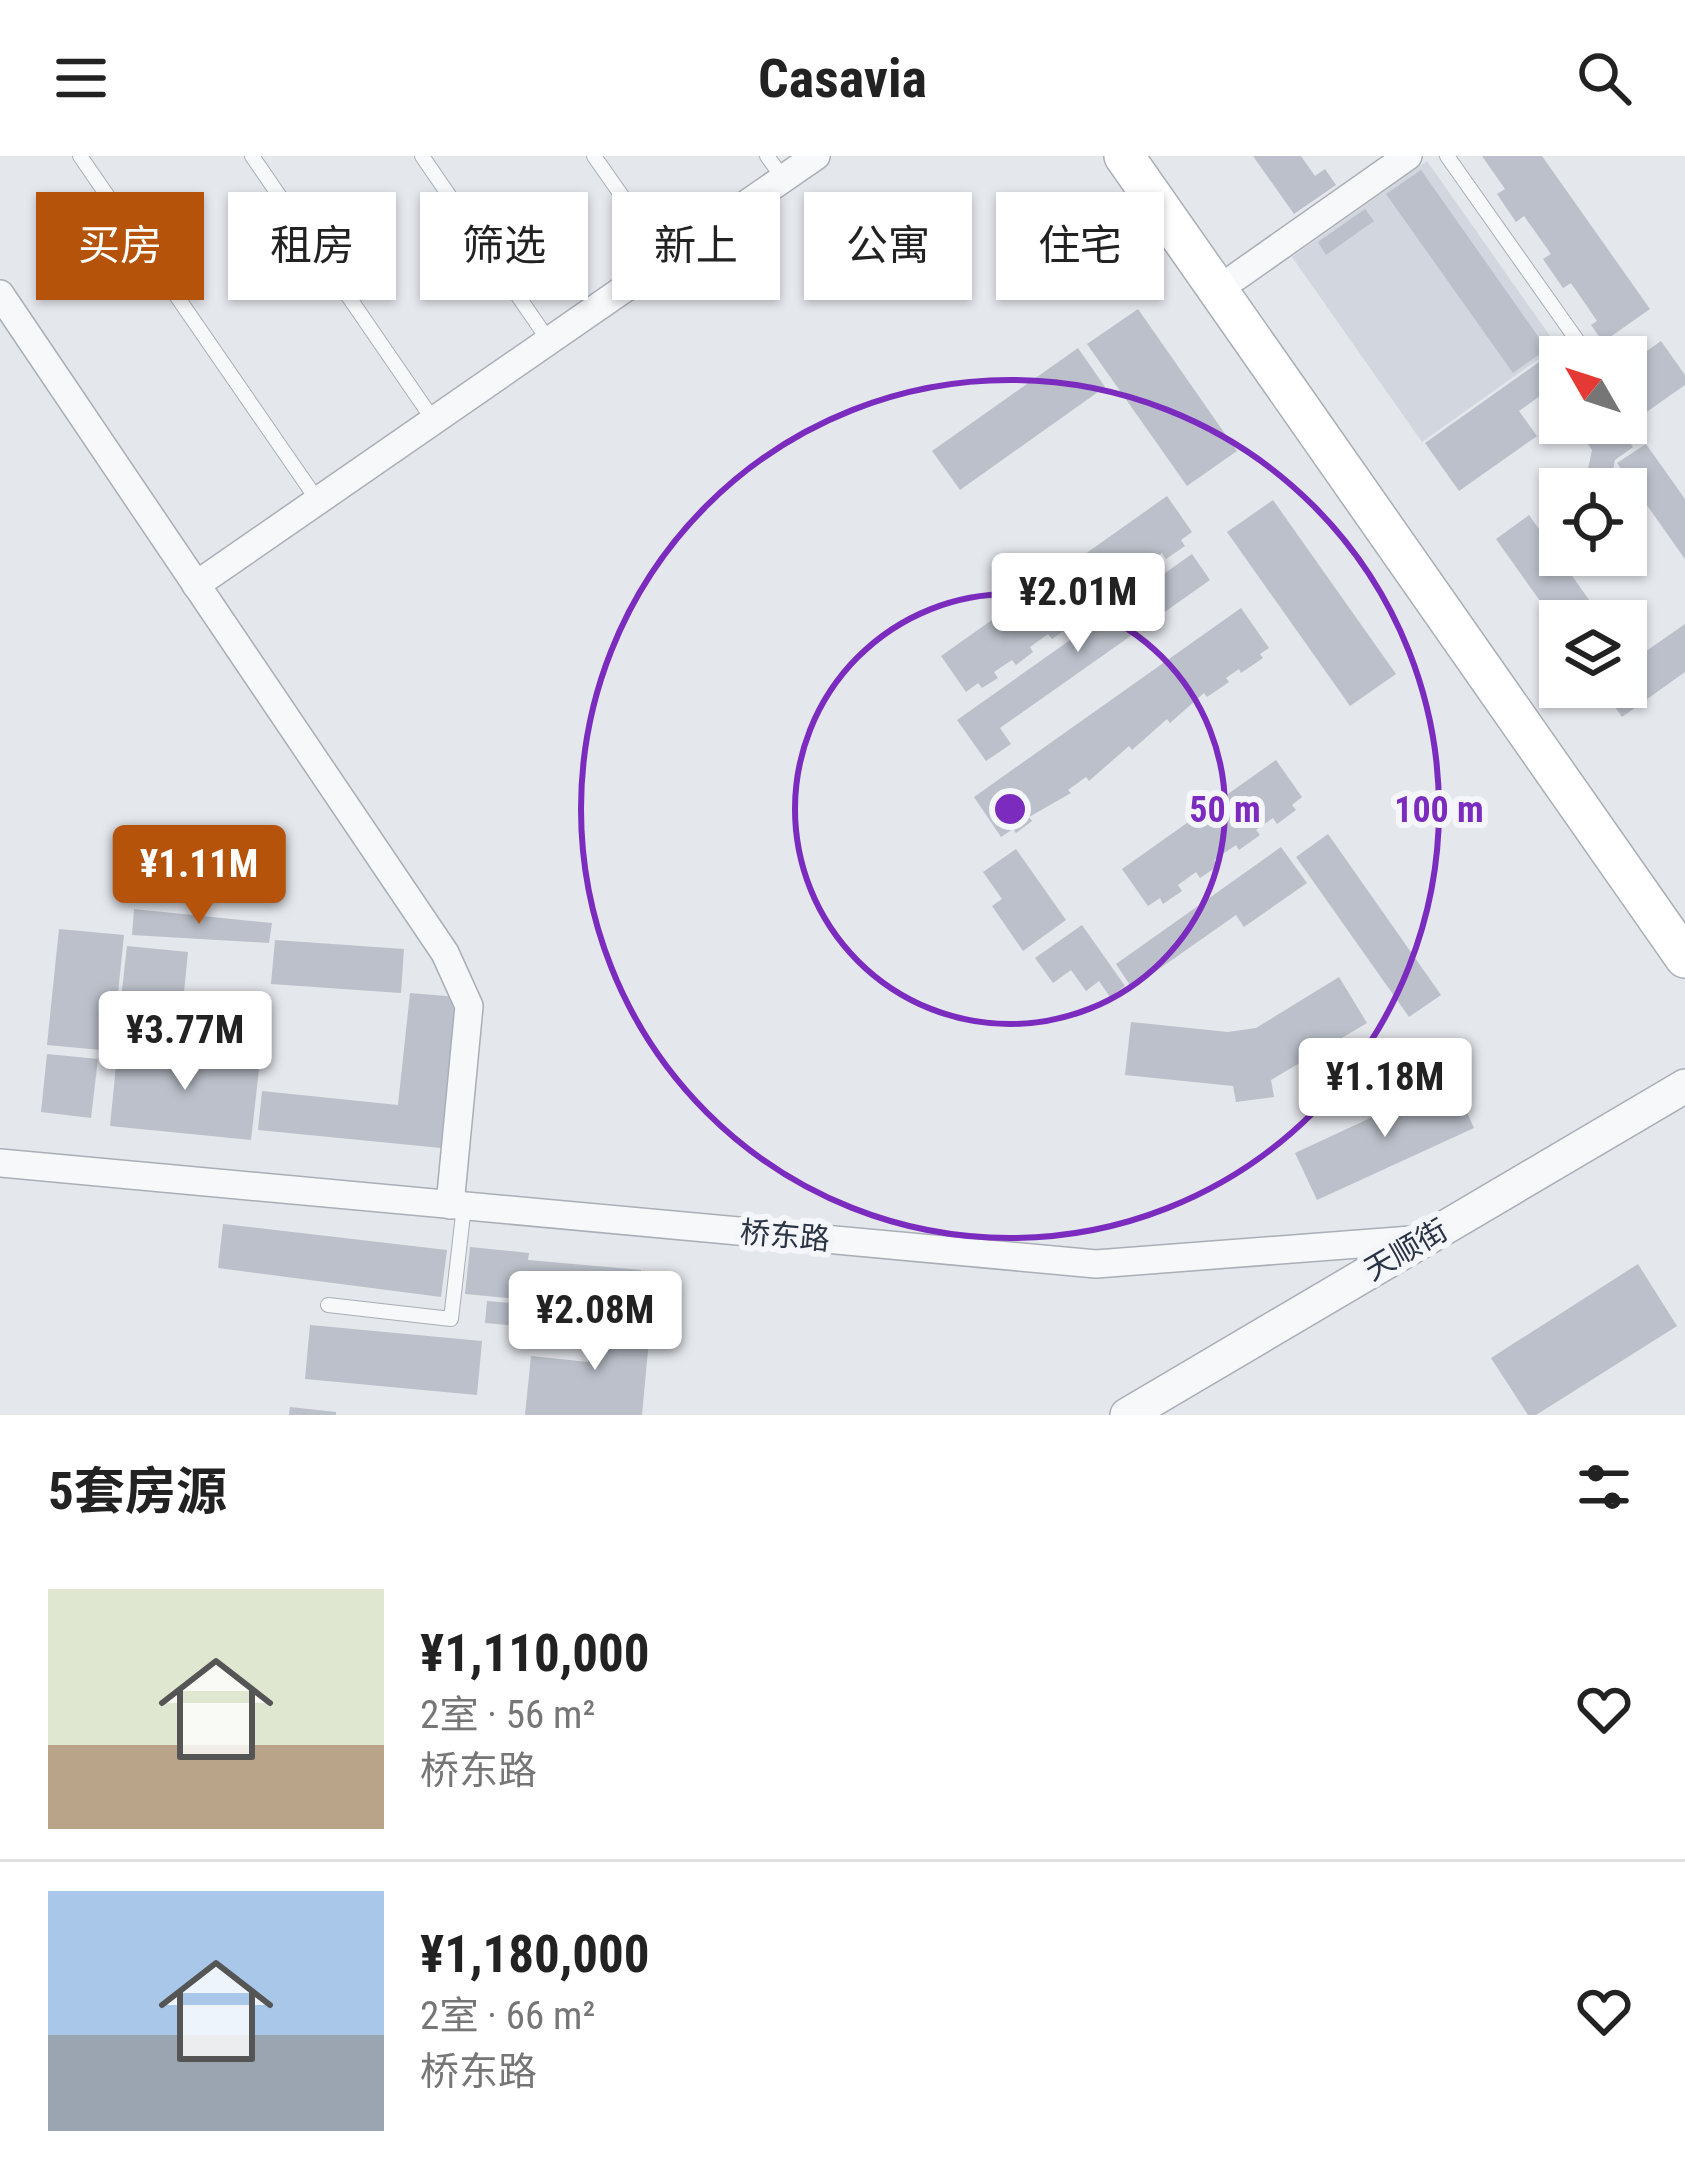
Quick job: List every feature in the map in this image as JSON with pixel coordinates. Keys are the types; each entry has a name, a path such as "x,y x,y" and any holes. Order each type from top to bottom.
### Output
{"main road":[{"path":"1124,156 1685,958"},
{"path":"1153,156 1685,916"}],"street":[{"path":"746,192 775,167 816,156"},
{"path":"1237,277 1408,156"},
{"path":"0,294 460,981 469,1006 457,1205"},
{"path":"196,585 612,297"},
{"name":"天顺街","path":"1127,1415 1685,1086"},
{"name":"桥东路","path":"0,1163 1096,1264 1427,1239"}],"lane":[{"path":"80,156 318,501"},
{"path":"252,156 434,421"},
{"path":"422,156 549,341"},
{"path":"594,156 619,192"},
{"path":"1447,156 1574,336"},
{"path":"328,1304 451,1319 457,1205"}],"shaded area":[{"path":"1427,161 1550,336 1539,336 1539,359 1422,442 1292,257"}],"building":[{"path":"1253,156 1301,156 1315,176 1325,169 1336,185 1294,214"},
{"path":"1482,156 1542,156 1650,309 1612,336 1599,336 1591,325 1597,321 1571,283 1563,288 1543,259 1551,254 1524,216 1516,222 1497,194 1505,189"},
{"path":"1421,170 1539,338 1539,355 1513,373 1386,194"},
{"path":"1365,209 1374,221 1326,255 1318,242"},
{"path":"1138,309 1237,451 1187,486 1087,344"},
{"path":"1661,341 1685,375 1685,385 1647,412 1647,351"},
{"path":"1078,348 1105,387 960,490 932,451"},
{"path":"1539,362 1539,396 1519,411 1537,436 1459,491 1425,443"},
{"path":"1588,444 1633,447 1615,460 1613,468 1588,468 1592,450"},
{"path":"1646,444 1685,499 1685,559 1647,505 1647,468 1621,468 1617,463"},
{"path":"1167,496 1192,532 1181,540 1185,546 1166,559 1162,553 1129,585 1125,579 1089,613 1085,608 1065,622 1069,627 1030,647 1033,652 1016,665 1012,660 994,672 998,678 966,692 941,656"},
{"path":"1273,500 1396,674 1350,706 1227,532"},
{"path":"1529,515 1539,529 1539,576 1572,576 1589,600 1539,600 1496,539"},
{"path":"1192,554 1210,580 1000,728 1011,744 986,761 957,720"},
{"path":"1241,608 1269,648 1260,654 1263,658 1226,678 1229,682 1207,697 1204,693 1170,723 1167,719 1089,781 1086,777 1068,790 1071,793 1029,817 1032,821 1016,833 1013,829 1001,837 974,797"},
{"path":"1685,624 1685,672 1647,699 1647,651"},
{"path":"1276,760 1302,797 1292,805 1296,810 1277,824 1273,818 1256,830 1260,835 1214,860 1218,866 1200,878 1196,872 1178,885 1182,891 1163,904 1160,898 1148,906 1122,869"},
{"path":"1328,834 1441,995 1409,1017 1296,857"},
{"path":"1281,847 1307,883 1244,927 1236,915 1132,988 1116,964"},
{"path":"1016,849 1066,920 1023,951 992,906 1002,899 983,872"},
{"path":"134,909 272,923 269,943 132,935"},
{"path":"1082,925 1125,986 1110,997 1099,981 1086,991 1071,970 1053,983 1035,958"},
{"path":"59,929 124,935 112,1051 47,1045"},
{"path":"275,940 404,949 401,993 271,984"},
{"path":"127,946 188,952 179,1041 117,1035"},
{"path":"1339,977 1367,1023 1271,1080 1274,1097 1236,1102 1233,1086 1125,1075 1131,1022 1228,1032 1256,1028"},
{"path":"410,993 457,997 441,1148 258,1130 262,1091 398,1105"},
{"path":"118,1046 260,1060 251,1140 110,1126"},
{"path":"47,1054 98,1059 91,1118 41,1112"},
{"path":"1452,1080 1474,1128 1317,1200 1295,1153"},
{"path":"223,1224 447,1250 441,1297 218,1268"},
{"path":"470,1247 529,1253 528,1260 641,1270 637,1310 465,1294"},
{"path":"1638,1264 1677,1326 1536,1415 1528,1415 1491,1358"},
{"path":"487,1301 587,1310 586,1332 485,1323"},
{"path":"593,1313 651,1319 642,1415 525,1415 531,1356 588,1362"},
{"path":"310,1325 482,1341 477,1395 305,1379"},
{"path":"290,1407 336,1412 336,1415 289,1415"}]}
